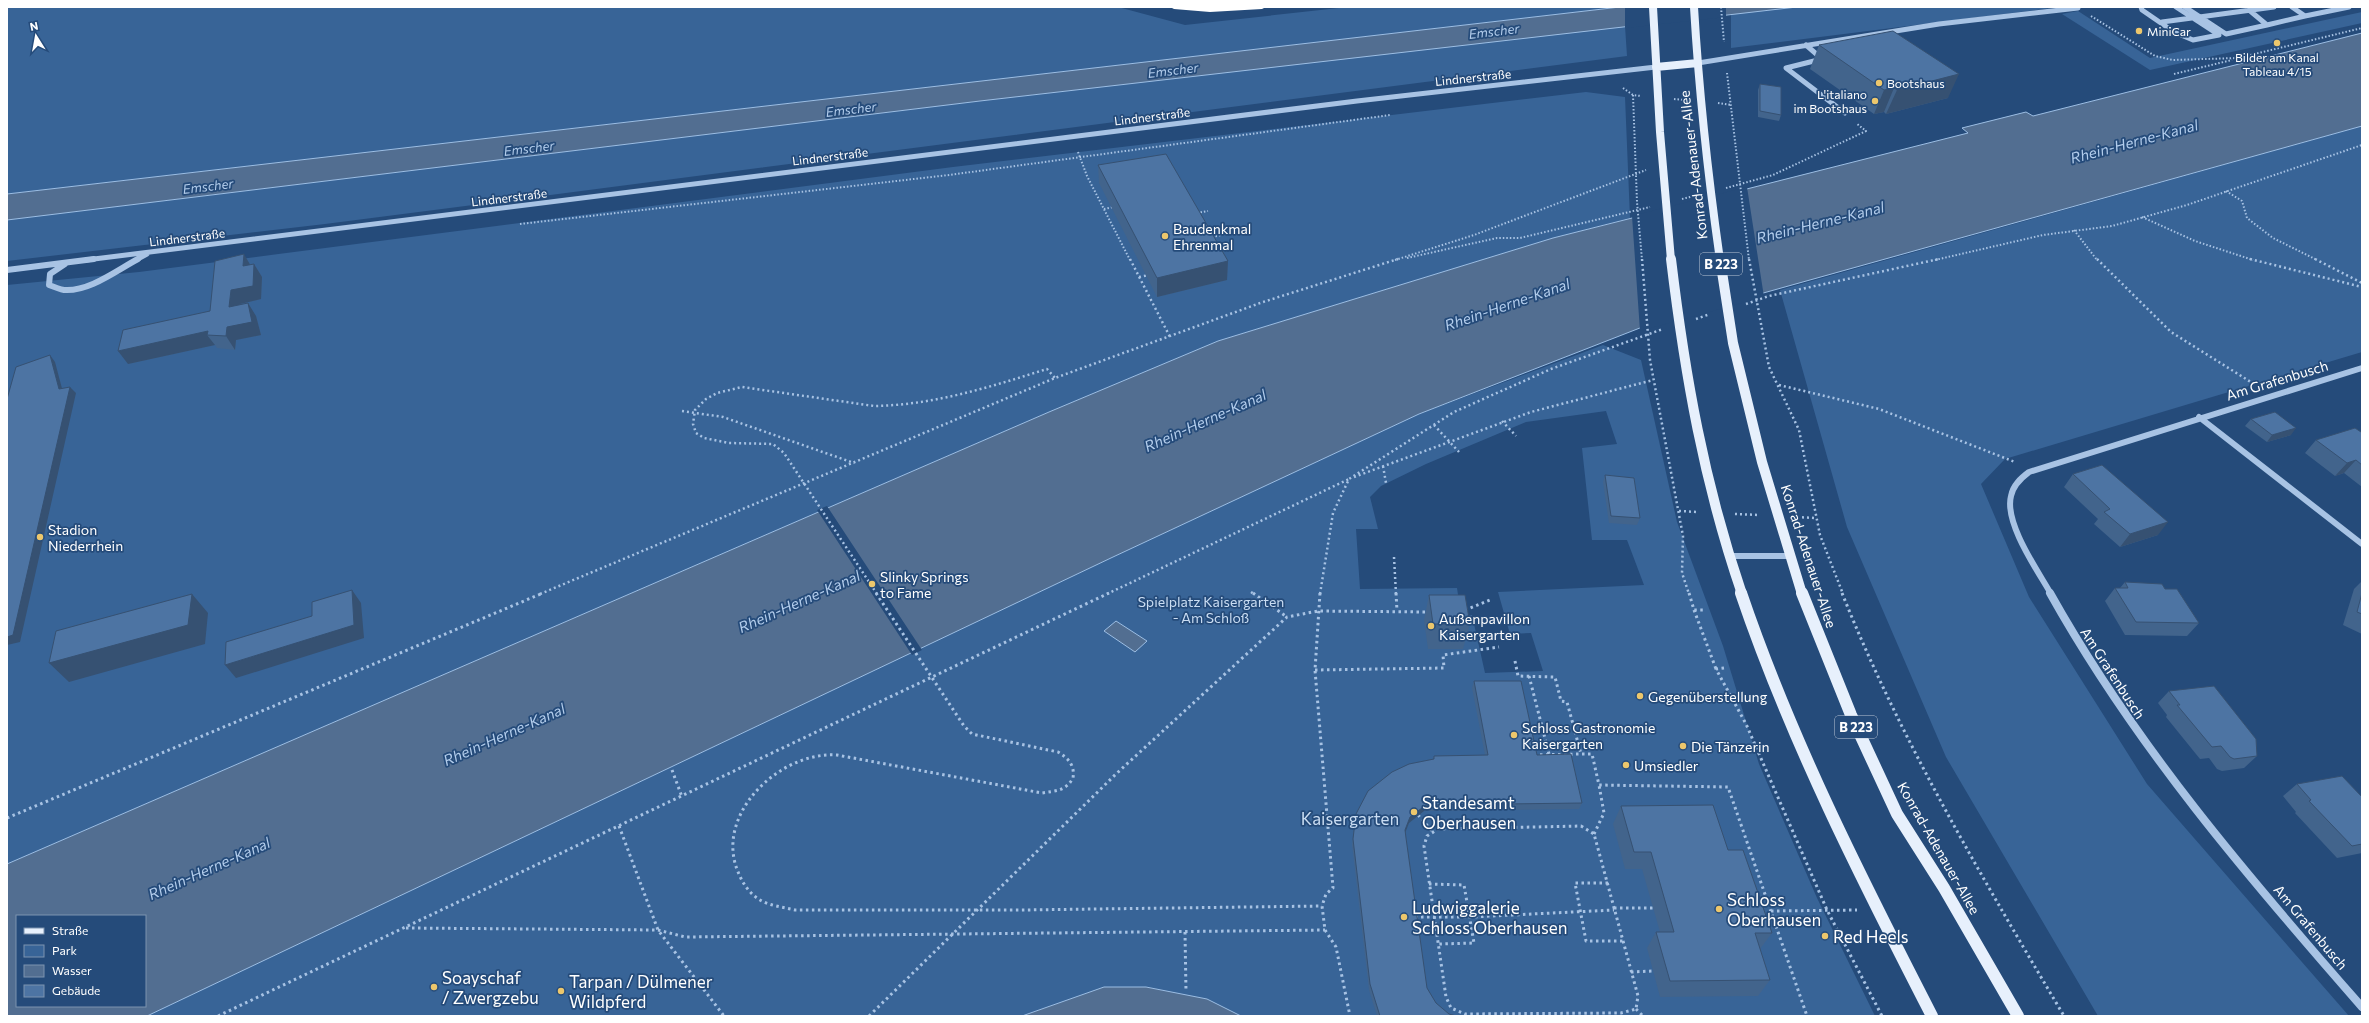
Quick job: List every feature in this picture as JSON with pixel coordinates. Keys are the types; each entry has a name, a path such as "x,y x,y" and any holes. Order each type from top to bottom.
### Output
{"highway":[{"path":"1174,7 1210,10 1262,7"}],"main road":[{"name":"Konrad-Adenauer-Allee","path":"1653,7 1665,195 1682,352 1695,426 1716,513 1762,652 1791,726 1830,814 1932,1016"},
{"name":"Konrad-Adenauer-Allee","path":"1694,7 1709,185 1734,343 1777,516 1789,556 1810,617 1839,687 1897,814 1944,888 2018,1016"},
{"path":"1656,67 1698,63"}],"street":[{"path":"2141,7 2142,10 2162,22 2174,32 2193,40 2349,7"},
{"path":"2176,7 2219,35"},
{"path":"2185,7 2226,34"},
{"path":"2162,22 2274,7"},
{"path":"2292,7 2305,16"},
{"path":"1698,63 1939,24 2078,8"},
{"path":"2249,10 2267,25"},
{"path":"1806,45 1822,59 1786,68 1845,113"},
{"name":"Lindnerstraße","path":"7,270 1358,101 1656,67"},
{"path":"66,262 50,274 49,285 64,290 96,282 150,252"},
{"name":"Am Grafenbusch","path":"2362,368 2033,469 2022,476 2012,490 2011,512 2026,547 2059,610 2101,681 2145,744 2198,813 2362,1007"},
{"path":"2199,417 2362,544"},
{"path":"1729,556 1789,556"}],"path":[{"path":"1721,7 1725,46"},
{"path":"2174,74 2238,58"},
{"path":"1726,59 1738,176 1763,340 1770,371 1779,385 1798,429 1806,458 1815,518 1853,617 1918,759 1998,908 2064,1016"},
{"path":"1624,88 1633,95 1637,202 1650,360 1670,474 1684,536 1682,573 1716,669 1746,724 1827,910 1882,1016"},
{"path":"1719,190 1773,175 1841,141 1866,131 1845,113"},
{"path":"1072,137 1087,176 1170,337"},
{"path":"1739,306 1769,296 1870,276 2043,235 2112,226 2225,191 2362,145"},
{"path":"7,818 1055,378 1263,302 1474,235 1636,174"},
{"path":"2225,191 2242,201 2247,218 2273,238 2362,283"},
{"path":"1674,201 1697,195"},
{"path":"1104,209 1117,206 1118,208"},
{"path":"1387,263 1497,238 1520,238 1652,206"},
{"path":"1191,215 1208,211"},
{"path":"2142,217 2176,235 2229,253 2290,271 2362,287"},
{"path":"2074,230 2102,266 2171,332 2272,396"},
{"path":"1210,237 1222,234"},
{"path":"1139,277 1154,274"},
{"path":"1694,320 1717,313"},
{"path":"1350,1016 1336,948 1326,930 1322,906 1326,894 1333,888 1315,670 1318,611 1333,513 1349,480 1454,412 1551,370 1664,329"},
{"path":"1055,378 1046,369 1004,383 928,402 895,407 874,406 742,387 717,393 706,399 695,410 693,424 696,433 704,438 729,444 773,444 784,453 964,726 972,734 1058,752 1067,756 1073,763 1074,772 1070,783 1058,792 1042,793 863,759 831,755 808,759 787,767 768,780 740,812 733,829 731,849 736,870 745,886 759,900 795,910 1021,910 1322,906"},
{"path":"218,1016 1349,480 1449,440 1502,422 1551,406 1653,380"},
{"path":"1779,385 1879,409 2033,469"},
{"path":"682,412 723,417 812,450 855,463"},
{"path":"1502,422 1516,436"},
{"path":"1434,425 1459,452"},
{"path":"1383,466 1386,484"},
{"path":"1679,511 1815,518"},
{"path":"1394,557 1397,611"},
{"path":"1251,592 1287,617"},
{"path":"1459,612 1490,600"},
{"path":"1694,610 1704,610"},
{"path":"869,1016 1116,774 1287,617 1318,611 1436,612"},
{"path":"1315,670 1444,668 1443,655 1499,647"},
{"path":"1515,661 1518,676 1555,676 1561,701 1567,702 1581,754"},
{"path":"1716,669 1724,668"},
{"path":"1529,676 1549,754"},
{"path":"1533,754 1592,754 1604,813 1594,834 1638,996 1636,1009"},
{"path":"672,770 682,797"},
{"path":"1599,785 1728,787 1807,1016"},
{"path":"1418,815 1432,831"},
{"path":"619,826 658,930 724,1016"},
{"path":"1594,834 1581,826 1446,829 1432,831 1424,840 1424,846 1446,997 1451,1008 1465,1014 1621,1013 1636,1009"},
{"path":"1608,883 1575,883 1586,941 1623,941"},
{"path":"1429,884 1464,885 1471,917 1474,943 1439,944"},
{"path":"1414,917 1471,917 1653,908"},
{"path":"1771,911 1878,910"},
{"path":"404,928 658,930 685,937 1326,930"},
{"path":"1186,932 1186,992"},
{"path":"1631,972 1653,971"},
{"path":"1636,1009 1643,1016"}],"green space":[{"path":"7,7 1118,7 1185,25 1348,7 1620,7 7,194"},
{"path":"1797,7 2060,7 1731,48 1731,14"},
{"path":"2078,11 2150,58 2362,12 2362,23 2150,70 2062,14"},
{"path":"1625,26 1627,56 325,224 7,261 7,220 980,101"},
{"path":"1586,92 1625,97 1630,218 1553,238 1218,341 1049,412 7,864 7,285 139,272 953,167"},
{"path":"2362,126 2362,352 2005,459 1981,484 2029,597 2147,784 2349,1016 2098,1016 1946,757 1847,527 1780,290"},
{"name":"Kaisergarten","path":"1603,345 1641,360 1677,522 1723,646 1759,764 1817,898 1875,1016 1241,1016 1207,999 1146,987 1104,987 1022,1016 147,1016 1113,557 1419,414","holes":["1606,411 1617,444 1582,448 1592,540 1627,540 1644,585 1498,592 1510,634 1531,633 1543,671 1485,673 1472,615 1461,615 1457,588 1360,589 1356,529 1378,529 1370,497 1381,486 1426,464 1526,422"]}],"water":[{"name":"Emscher","path":"1620,7 1797,7 980,101 7,220 7,194"},
{"name":"Rhein-Herne-Kanal","path":"2362,33 2362,126 1645,326 1419,414 1113,557 147,1016 7,1016 7,864 1049,412 1218,341 1553,238 1968,133 1962,128 2026,112 2033,116"},
{"path":"1116,621 1147,641 1135,652 1104,631"},
{"path":"1104,987 1146,987 1207,999 1241,1016 1022,1016"}],"pier":[{"path":"1625,7 1726,7 1726,17 1625,28"},
{"path":"1747,187 1764,297 1640,331 1632,216"},
{"path":"827,506 922,650 912,655 817,510"}],"building":[{"path":"1893,31 1959,74 1897,90 1894,88 1884,90 1819,45"},
{"path":"1760,84 1781,87 1781,115 1760,111"},
{"name":"Baudenkmal Ehrenmal","path":"1166,154 1228,261 1157,278 1098,165"},
{"path":"244,254 243,266 254,264 253,286 231,290 229,307 248,303 252,322 227,327 226,336 207,335 208,331 118,351 123,330 210,311 215,261"},
{"path":"50,355 59,389 70,387 13,635 7,637 7,399 16,367"},
{"path":"2275,412 2296,428 2272,435 2251,419"},
{"path":"2355,428 2362,432 2362,465 2356,460 2347,463 2316,440"},
{"path":"2102,465 2168,522 2130,534 2104,512 2110,509 2073,474"},
{"path":"1605,475 1634,478 1640,518 1611,516"},
{"path":"2125,582 2162,584 2165,589 2177,589 2199,623 2136,622 2115,588 2128,588"},
{"path":"352,590 354,625 225,665 226,642 312,616 312,602"},
{"path":"2362,593 2362,614 2357,612"},
{"path":"192,594 188,625 49,663 56,631"},
{"path":"1429,595 1465,595 1470,624 1433,624"},
{"path":"1474,681 1521,681 1537,755 1571,754 1582,803 1426,805 1410,817 1405,830 1427,988 1436,1003 1449,1014 1456,1016 1380,1016 1370,984 1353,839 1356,814 1368,791 1392,772 1409,764 1434,759 1434,756 1488,755"},
{"path":"2214,686 2256,739 2257,756 2234,759 2230,757 2221,746 2212,747 2177,705 2180,705 2169,691"},
{"path":"2342,776 2362,797 2362,844 2352,846 2309,801 2311,800 2297,784"},
{"name":"Schloss Oberhausen","path":"1713,805 1728,850 1743,850 1772,933 1755,933 1770,980 1670,981 1656,932 1674,932 1651,852 1634,852 1621,806"}],"place":[{"name":"MiniCar","path":"2139,31"},
{"name":"Bilder am Kanal Tableau 4/15","path":"2277,43"},
{"name":"Bootshaus","path":"1879,83"},
{"name":"L'italiano im Bootshaus","path":"1875,101"},
{"name":"Baudenkmal Ehrenmal","path":"1165,236"},
{"name":"Stadion Niederrhein","path":"40,537"},
{"name":"Slinky Springs to Fame","path":"872,584"},
{"name":"Außenpavillon Kaisergarten","path":"1431,626"},
{"name":"Gegenüberstellung","path":"1640,696"},
{"name":"Schloss Gastronomie Kaisergarten","path":"1514,735"},
{"name":"Die Tänzerin","path":"1683,746"},
{"name":"Umsiedler","path":"1626,765"},
{"name":"Standesamt Oberhausen","path":"1414,812"},
{"name":"Schloss Oberhausen","path":"1719,909"},
{"name":"Ludwiggalerie Schloss Oberhausen","path":"1404,917"},
{"name":"Red Heels","path":"1825,936"},
{"name":"Soayschaf / Zwergzebu","path":"434,987"},
{"name":"Tarpan / Dülmener Wildpferd","path":"561,991"}],"park label":[{"name":"Spielplatz Kaisergarten - Am Schloß","path":"1211,610"}]}
